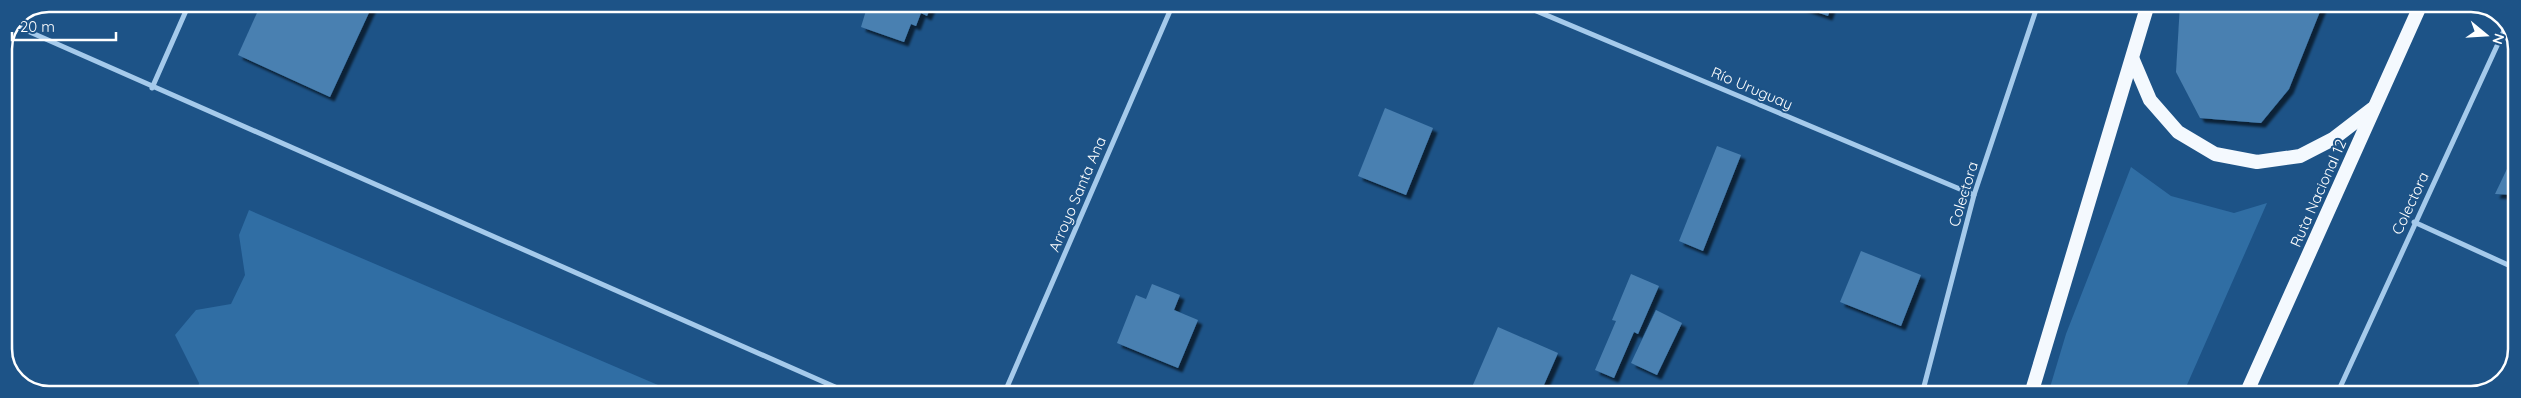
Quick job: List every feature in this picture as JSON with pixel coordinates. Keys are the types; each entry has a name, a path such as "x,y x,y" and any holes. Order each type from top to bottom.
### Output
{"highway":[{"path":"2033,386 2146,13"},
{"name":"Ruta Nacional 12","path":"2250,386 2416,13"},
{"path":"2133,60 2150,100 2178,132 2215,154 2224,156 2257,162 2300,156 2333,139 2374,108"}],"street":[{"path":"152,88 185,13"},
{"name":"Arroyo Santa Ana","path":"1008,385 1169,13"},
{"name":"Río Uruguay","path":"1541,13 1974,195"},
{"name":"Colectora","path":"1924,386 1974,195 2035,13"},
{"path":"20,28 152,88 831,385"},
{"name":"Colectora","path":"2341,386 2414,222 2504,31"},
{"path":"2414,222 2508,265"}],"shaded area":[{"path":"2131,167 2171,196 2234,213 2267,203 2187,386 2050,386 2066,334"},
{"path":"249,210 659,385 199,385 175,335 196,310 231,304 245,275 239,235"}],"building":[{"path":"257,13 369,13 330,97 238,55"},
{"path":"865,13 921,13 916,26 911,24 904,42 861,27"},
{"path":"2179,13 2319,13 2289,89 2261,123 2200,118 2176,72"},
{"path":"1385,108 1433,128 1406,195 1358,176"},
{"path":"1717,146 1741,155 1703,251 1679,241"},
{"path":"2508,167 2508,195 2495,194"},
{"path":"1861,251 1921,275 1901,326 1840,302"},
{"path":"1631,274 1659,286 1638,334 1634,332 1614,378 1595,370 1616,321 1612,320"},
{"path":"1152,284 1180,295 1174,310 1198,320 1178,368 1117,343 1136,295 1146,299"},
{"path":"1656,310 1682,323 1657,375 1631,363"},
{"path":"1498,327 1558,353 1544,386 1473,386"}]}
